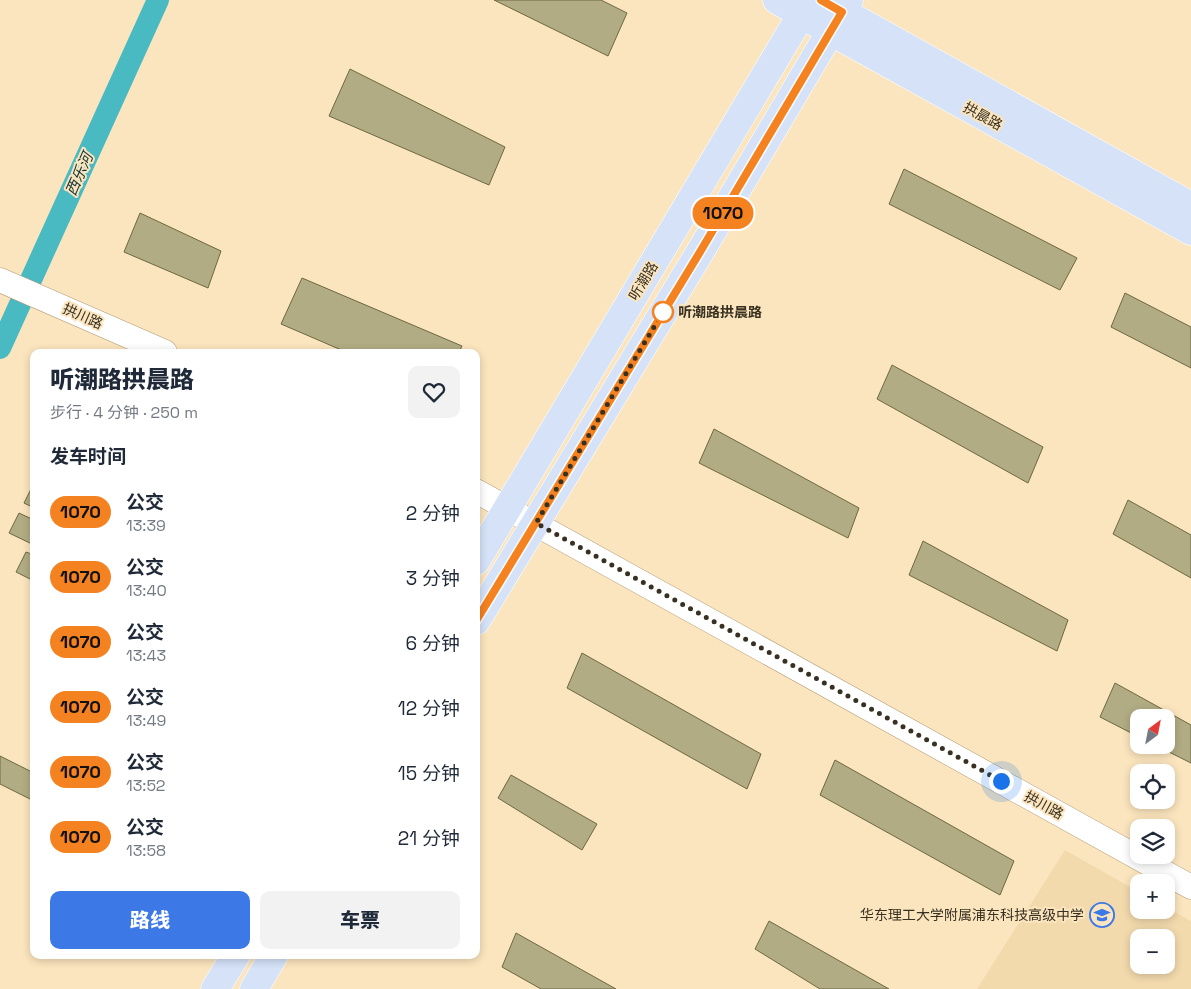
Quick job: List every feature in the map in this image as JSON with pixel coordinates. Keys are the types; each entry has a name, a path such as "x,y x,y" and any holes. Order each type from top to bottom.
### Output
{"main road":[{"name":"拱晨路","path":"776,0 826,10 1191,206"},
{"name":"拱晨路","path":"826,10 1191,231"},
{"name":"听潮路","path":"480,554 826,10"},
{"path":"480,614 700,252 826,10"},
{"path":"215,989 234,959"},
{"path":"254,989 272,959"}],"street":[{"name":"拱川路","path":"0,280 159,349"},
{"name":"拱川路","path":"480,493 1191,887"}],"shaded area":[{"name":"华东理工大学附属浦东科技高级中学","path":"1065,850 1130,887 1130,919 1175,919 1175,912 1191,921 1191,989 977,989"}],"building":[{"path":"494,0 601,0 627,13 608,56"},
{"path":"350,69 505,147 489,185 329,116"},
{"path":"904,169 1077,258 1060,290 889,204"},
{"path":"140,213 221,251 208,288 124,252"},
{"path":"302,278 462,346 460,349 339,349 281,324"},
{"path":"1125,293 1191,327 1191,368 1111,327"},
{"path":"892,365 1043,447 1028,483 877,399"},
{"path":"714,429 859,508 848,538 699,463"},
{"path":"30,491 30,506 24,503"},
{"path":"1128,500 1191,535 1191,578 1113,534"},
{"path":"19,513 30,518 30,543 9,533"},
{"path":"923,541 1068,620 1057,651 909,575"},
{"path":"26,552 30,554 30,579 16,572"},
{"path":"582,653 761,754 747,789 567,688"},
{"path":"1115,683 1162,709 1130,709 1130,732 1100,717"},
{"path":"1175,716 1191,725 1191,763 1173,754 1175,754"},
{"path":"0,756 30,771 30,799 0,784"},
{"path":"835,760 1014,861 1000,895 820,795"},
{"path":"511,775 597,824 582,850 498,798"},
{"path":"769,921 889,989 820,989 755,949"},
{"path":"516,933 616,989 541,989 502,967"}],"waterway":[{"name":"西乐河","path":"0,348 158,0"}],"bus line":[{"name":"1070","path":"480,614 700,252 842,12 821,0"}],"place":[{"name":"听潮路拱晨路","path":"663,312"},
{"name":"华东理工大学附属浦东科技高级中学","path":"1102,915"}],"route":[{"path":"663,312 536,523 1001,781"}]}
